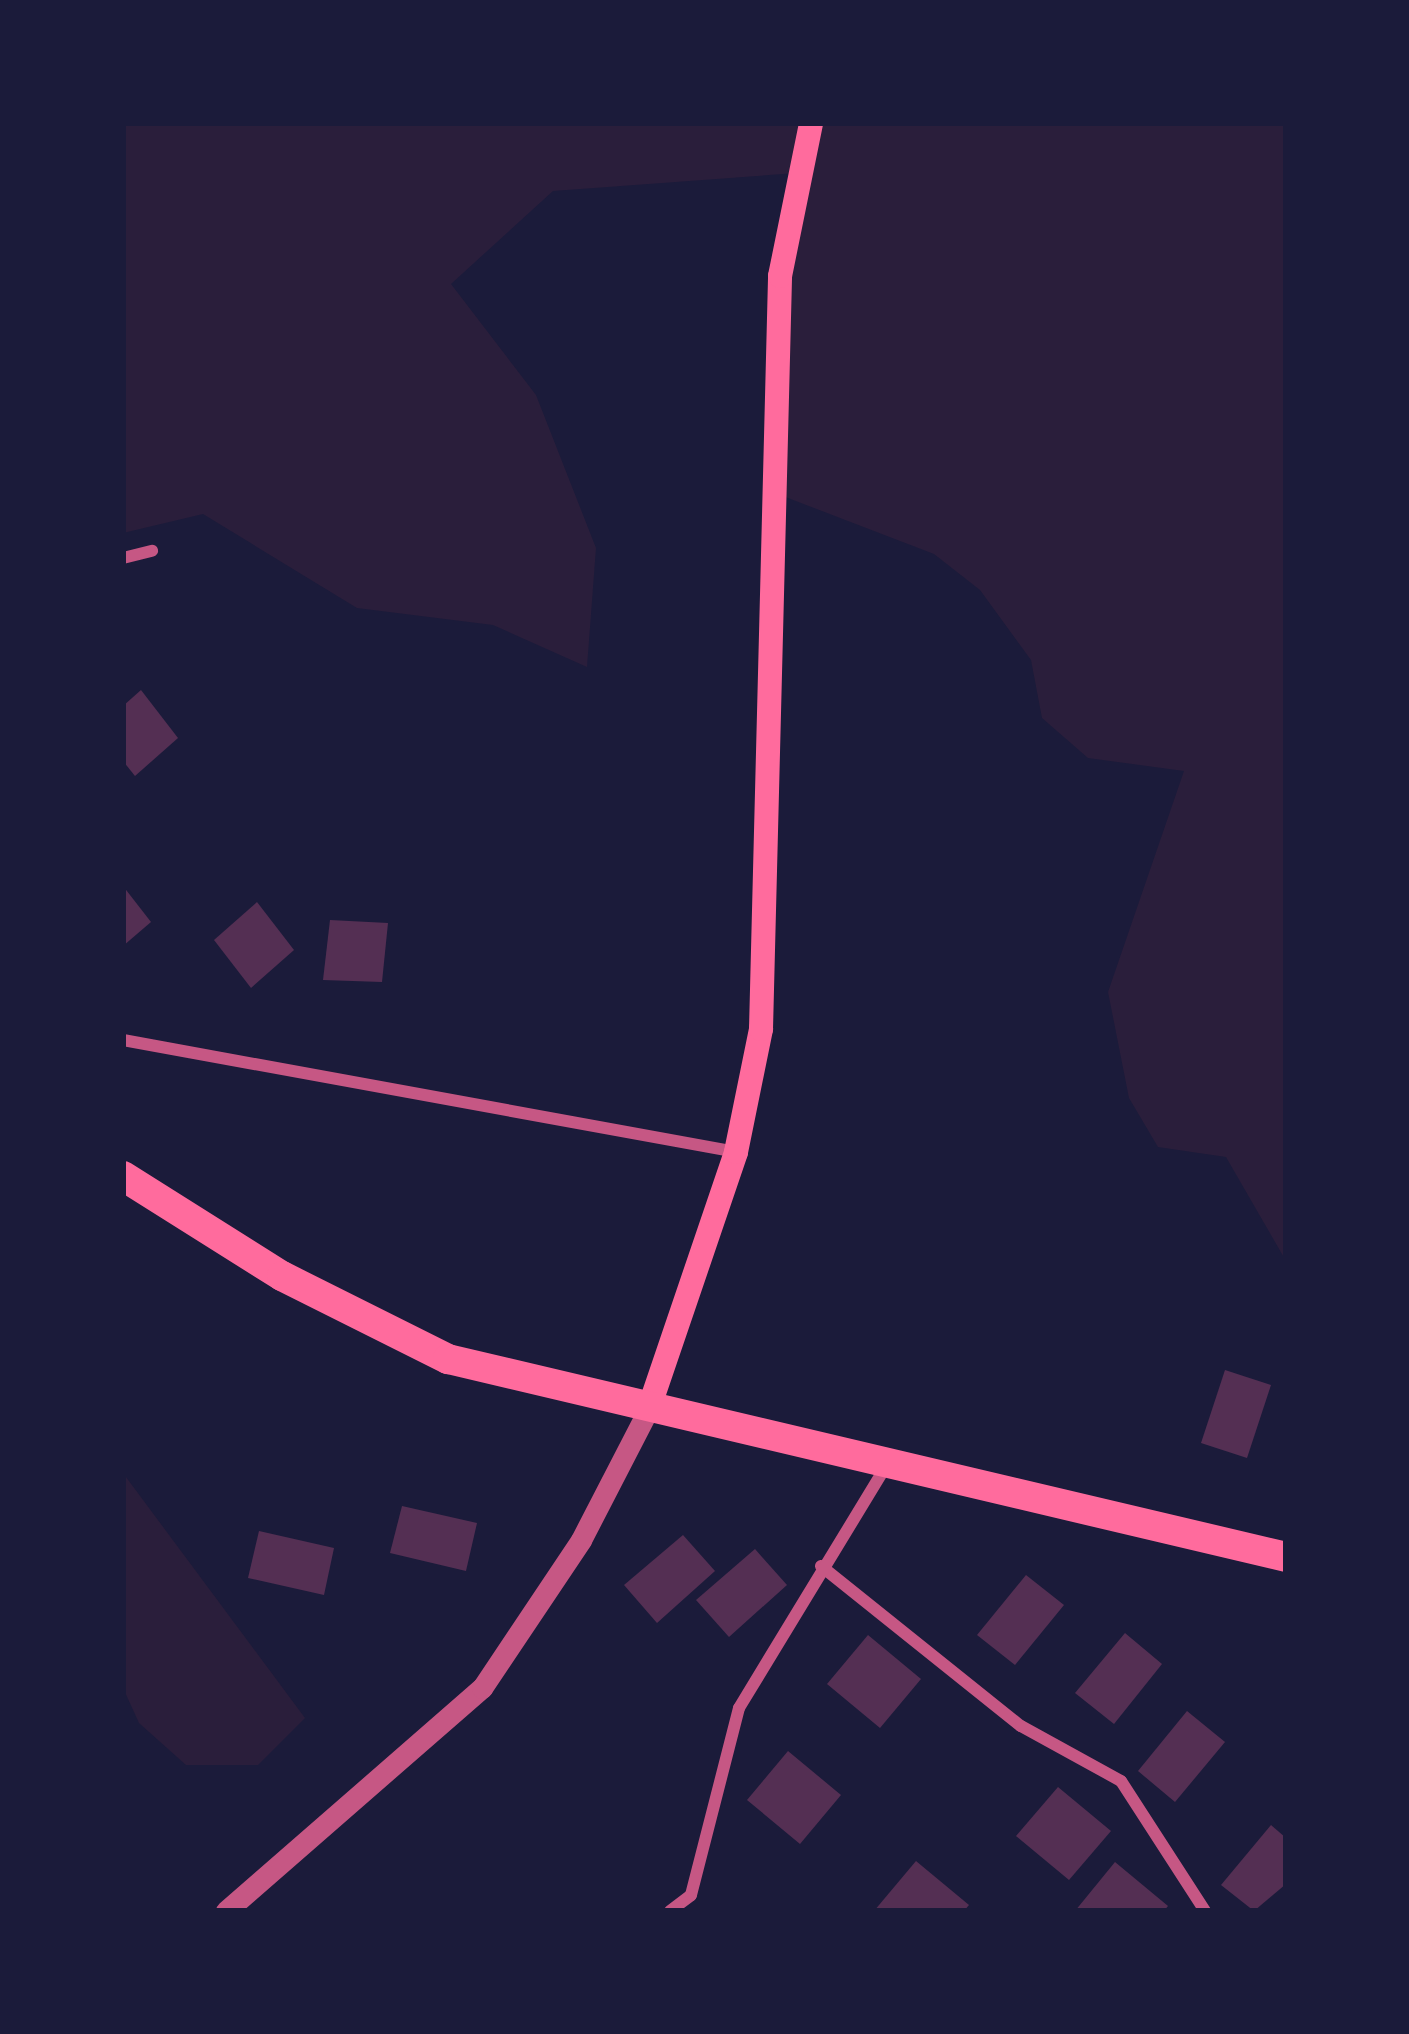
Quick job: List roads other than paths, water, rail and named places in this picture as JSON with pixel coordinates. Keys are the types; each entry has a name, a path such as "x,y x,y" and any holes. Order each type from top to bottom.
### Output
{"main road":[{"path":"649,1408 736,1151 760,1030 780,276 811,123"},
{"path":"123,1176 282,1276 448,1359 1286,1557"}],"street":[{"path":"123,558 152,550"},
{"path":"123,1040 736,1151"},
{"path":"226,1911 482,1688 581,1540 649,1408"},
{"path":"670,1911 691,1895 739,1708 886,1465"},
{"path":"821,1566 1021,1726 1121,1781 1205,1911"}]}
